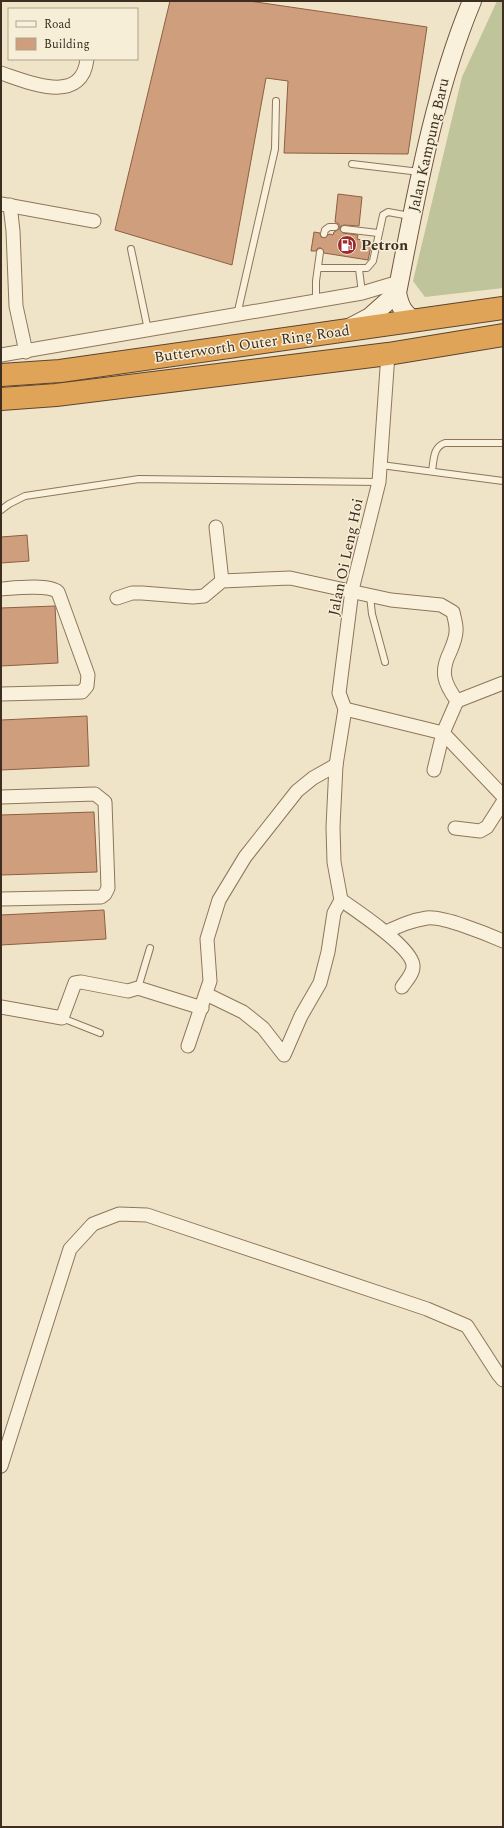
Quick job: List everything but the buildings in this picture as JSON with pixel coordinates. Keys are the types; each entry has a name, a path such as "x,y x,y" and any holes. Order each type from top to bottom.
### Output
{"highway":[{"name":"Butterworth Outer Ring Road","path":"2,370 60,371 503,308"},
{"name":"Butterworth Outer Ring Road","path":"1,399 56,396 388,354 503,335"}],"street":[{"name":"Jalan Kampung Baru","path":"415,321 404,313 399,306 398,288 422,172 449,63 472,1"},
{"path":"1,73 55,88 67,86 81,77 87,60"},
{"path":"26,352 16,306 13,231 5,204 94,221"},
{"path":"2,370 26,352 316,300 398,288"},
{"path":"345,330 370,317 398,288"},
{"name":"Jalan Oi Leng Hoi","path":"341,900 334,862 333,828 336,765 345,709 339,693 352,590 379,482 388,354"},
{"path":"216,527 222,581"},
{"path":"117,598 132,593 193,597 204,596 222,581 290,578 352,590 391,600 441,605 453,612 456,628 454,644 445,661 444,674 448,688 457,701"},
{"path":"1,589 54,588 58,592 88,675 87,686 82,692 1,694"},
{"path":"434,770 442,733 457,701 503,682"},
{"path":"345,709 442,733 503,796"},
{"path":"188,1046 210,981 207,939 219,900 245,857 297,791 313,778 336,765"},
{"path":"1,796 95,794 104,802 108,888 105,894 101,897 1,899"},
{"path":"455,828 480,831 487,827 503,802"},
{"path":"206,994 248,1016 263,1028 284,1055 301,1016 320,983 328,952 334,913 341,900 386,932 412,961 413,971 402,987"},
{"path":"386,932 412,921 429,918 480,931 503,941"},
{"path":"1,1007 62,1018 75,983 78,982 128,991 138,988 202,1008"},
{"path":"1,1466 70,1248 93,1224 119,1214 147,1215 427,1309 467,1326 503,1380"}],"lane":[{"path":"237,315 275,149 276,101"},
{"path":"352,164 422,172"},
{"path":"318,268 367,268 374,261 378,233 383,215 388,212 413,216"},
{"path":"324,234 325,230 329,227 335,228"},
{"path":"344,229 378,233"},
{"path":"131,249 148,330"},
{"path":"316,300 316,281 320,252"},
{"path":"359,269 362,293"},
{"path":"432,471 436,450 440,445 445,443 503,443"},
{"path":"381,465 503,481"},
{"path":"1,510 25,496 139,479 379,482"},
{"path":"370,594 372,614 385,662"},
{"path":"138,988 150,948"},
{"path":"62,1018 100,1033"}],"green space":[{"path":"497,1 503,1 503,288 425,297 413,281 462,77"}],"place":[{"name":"Petron","path":"347,245"}]}
